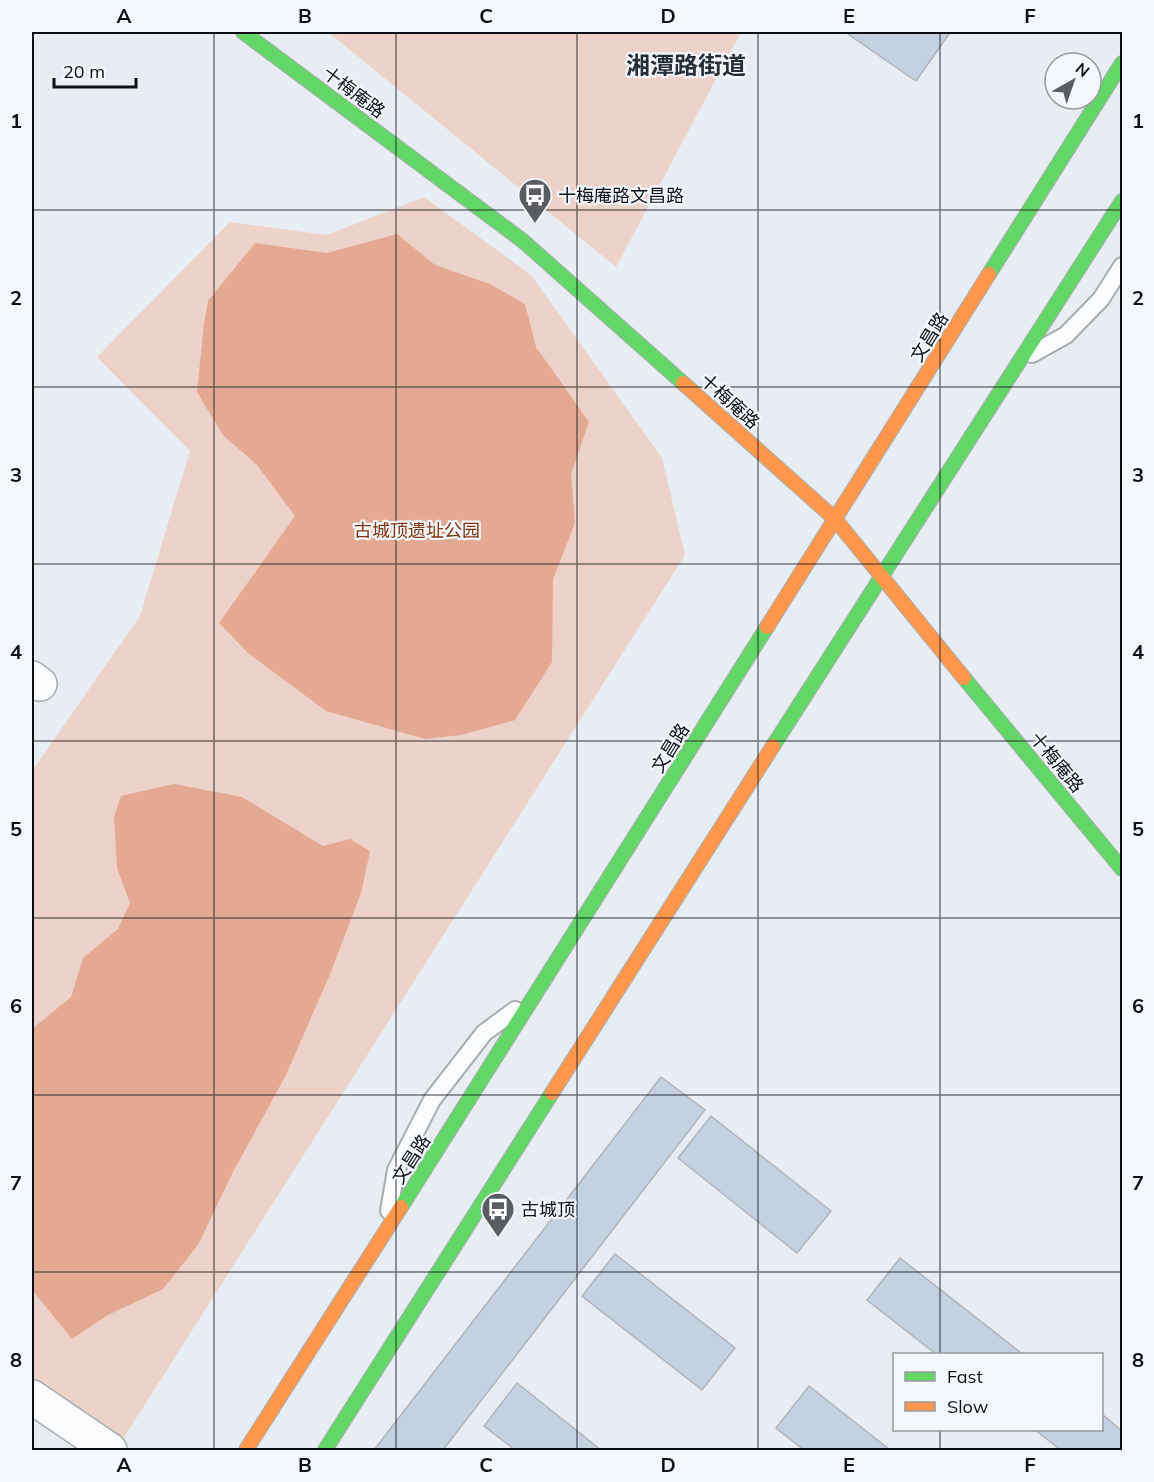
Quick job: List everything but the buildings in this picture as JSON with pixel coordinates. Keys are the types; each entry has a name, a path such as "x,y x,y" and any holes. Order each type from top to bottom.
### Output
{"main road":[{"name":"十梅庵路","path":"243,32 523,241 835,519 1122,869"},
{"name":"文昌路","path":"246,1450 536,995 1122,63"},
{"path":"325,1450 1122,201"}],"street":[{"path":"32,1397 111,1450"}],"lane":[{"path":"1018,362 1066,334 1101,299 1122,266"},
{"path":"386,1232 396,1170 432,1100 484,1033 536,995"}],"green space":[{"path":"328,32 741,32 616,267"},
{"name":"古城顶遗址公园","path":"424,197 531,275 662,458 685,555 116,1450 32,1392 32,771 140,616 190,451 97,357 230,222 327,235"}],"shaded area":[{"path":"397,234 435,265 490,284 525,304 536,347 589,422 571,474 575,523 553,579 552,662 515,720 461,735 425,739 326,711 248,653 219,623 295,516 257,465 223,435 197,392 208,301 255,243 327,253"},
{"path":"174,784 242,797 323,846 350,839 370,851 361,893 331,972 286,1075 233,1172 198,1245 163,1289 108,1315 72,1339 32,1290 32,1029 71,997 83,958 118,929 130,903 117,868 114,817 121,796"}],"traffic: fast":[{"path":"243,32 523,241 683,383"},
{"path":"989,274 1122,63"},
{"path":"773,746 1122,201"},
{"path":"401,1207 767,627"},
{"path":"964,678 1122,869"},
{"path":"325,1450 552,1093"}],"traffic: slow":[{"path":"767,627 989,274"},
{"path":"683,383 835,519 964,678"},
{"path":"552,1093 773,746"},
{"path":"246,1450 401,1207"}],"place":[{"name":"十梅庵路文昌路","path":"535,224"},
{"name":"古城顶","path":"498,1238"}],"district":[{"name":"湘潭路街道","path":"686,65"}]}
